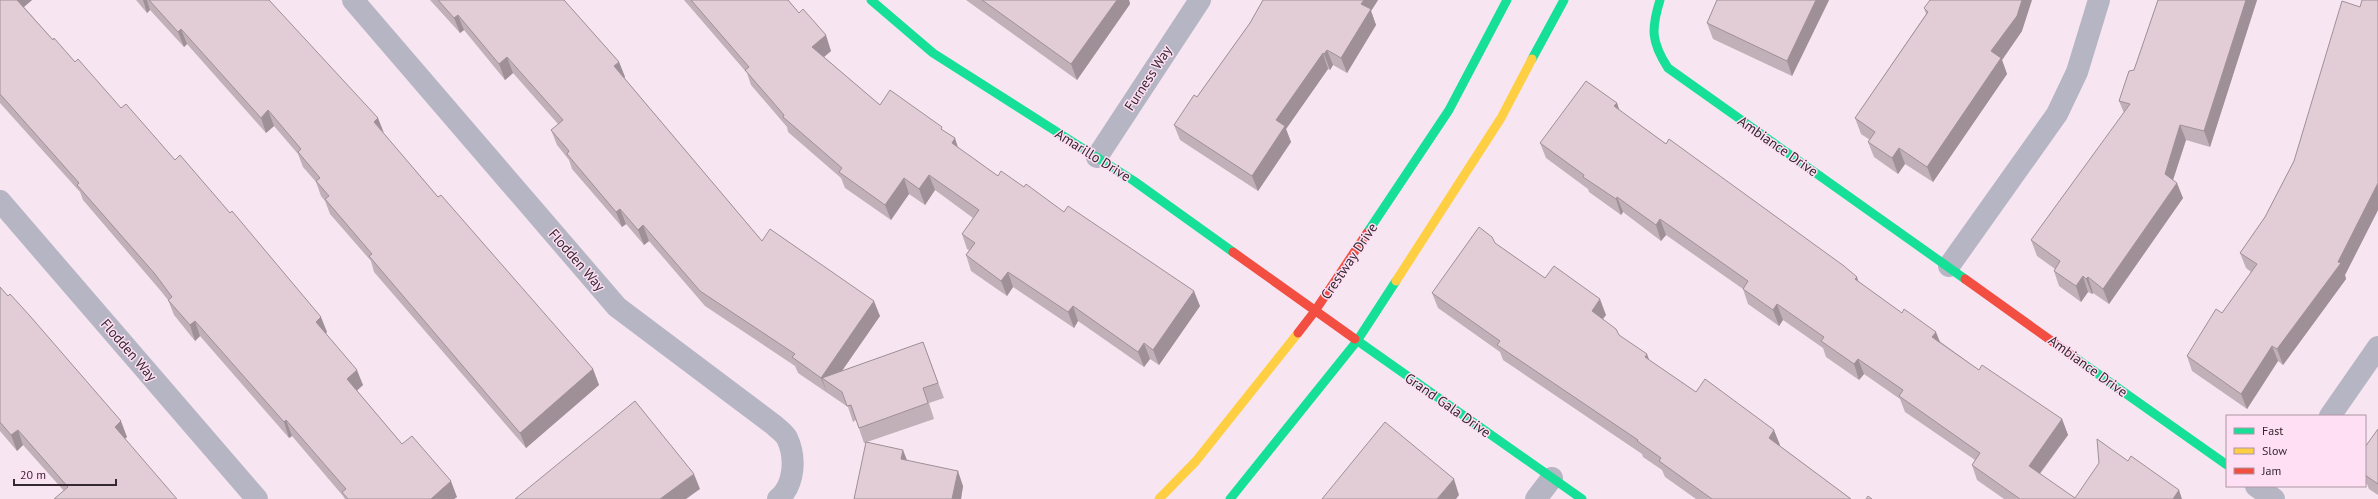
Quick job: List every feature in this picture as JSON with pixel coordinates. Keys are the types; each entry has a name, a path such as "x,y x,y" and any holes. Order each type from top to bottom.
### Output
{"street":[{"name":"Flodden Way","path":"353,0 617,307 774,425 786,437 793,454 792,475 784,494 778,499"},
{"name":"Amarillo Drive","path":"871,0 933,54 1134,180 1315,311"},
{"name":"Furness Way","path":"1097,157 1200,0"},
{"name":"Crestway Drive","path":"1159,499 1196,461 1315,311 1449,110 1507,0"},
{"path":"1230,499 1357,341 1501,118 1564,0"},
{"name":"Ambiance Drive","path":"1660,0 1652,27 1656,51 1668,68 1949,266 2226,464"},
{"path":"1949,266 2057,114 2077,72 2099,0"},
{"name":"Flodden Way","path":"0,201 257,499"},
{"name":"Grand Gala Drive","path":"1315,311 1582,499"},
{"path":"2331,415 2378,347"},
{"path":"1536,499 1552,478"}],"building":[{"path":"0,0 17,0 75,62 78,59 121,108 126,104 175,160 180,155 230,213 232,211 321,317 316,322 357,370 347,379 402,444 412,436 451,481 431,499 348,499 342,492 346,489 286,420 284,422 195,321 190,325 168,300 172,297 155,274 77,185 79,183 0,94"},
{"path":"149,0 269,0 378,118 374,122 438,197 441,195 593,369 520,433 369,256 372,254 325,199 329,196 316,181 320,178 298,152 301,149 268,110 261,118 181,29 178,32"},
{"path":"438,0 564,0 619,62 614,66 762,241 770,229 874,301 821,378 792,357 795,354 700,291 643,225 638,230 620,209 616,212 567,154 569,151 551,130 563,120 507,57 499,64 458,15 454,18"},
{"path":"691,0 788,0 799,13 803,9 826,35 812,47 880,105 890,90 942,127 941,129 955,138 952,143 998,176 1001,171 1024,187 1026,184 1064,212 1068,206 1194,291 1153,350 1144,343 1138,352 1073,306 1068,312 1008,272 1001,281 966,255 975,243 962,234 979,210 929,175 919,189 904,178 885,205 839,172 842,168 783,117 784,115 745,70 749,67"},
{"path":"982,0 1117,0 1071,64"},
{"path":"1263,0 1364,0 1361,4 1371,9 1341,58 1327,50 1324,54 1323,53 1276,120 1285,126 1252,176 1174,125 1194,95 1197,97 1250,23"},
{"path":"1717,0 1816,0 1787,61 1707,23"},
{"path":"1930,0 2022,0 2017,16 1991,51 2001,58 1927,167 1899,148 1892,158 1868,142 1875,132 1855,118 1928,12 1924,8"},
{"path":"2158,0 2246,0 2204,131 2180,125 2165,174 2177,183 2103,289 2088,277 2086,279 2083,276 2076,286 2054,271 2060,261 2031,240 2130,104 2119,101 2129,71 2134,70"},
{"path":"2362,0 2378,0 2378,183 2338,262 2341,263 2277,349 2272,346 2241,394 2187,356 2216,309 2222,313 2257,264 2240,253 2265,217 2294,161 2342,1 2360,7"},
{"path":"1586,81 1617,103 1614,106 1666,144 1669,139 1844,266 1857,277 1855,279 1902,313 1904,309 1936,332 1932,337 1979,370 1982,365 2062,419 2029,466 2075,498 2099,463 2097,439 2128,461 2131,456 2179,490 2173,499 2020,499 1972,465 1980,453 1899,396 1903,390 1858,359 1854,364 1821,341 1824,337 1777,304 1773,310 1743,289 1748,281 1660,219 1656,225 1617,197 1616,199 1583,177 1584,175 1540,143"},
{"path":"1479,227 1492,237 1495,243 1545,278 1554,266 1600,299 1592,311 1616,329 1619,335 1647,354 1645,357 1696,392 1705,379 1774,430 1769,438 1851,499 1712,499 1659,461 1661,458 1637,441 1638,440 1497,345 1500,341 1432,293"},
{"path":"0,287 8,296 10,294 30,316 121,421 115,427 177,499 54,499 68,487 18,430 11,435 0,422"},
{"path":"923,342 938,383 923,388 928,403 859,428 851,405 847,406 842,392 822,378"},
{"path":"635,401 694,474 660,499 515,499"},
{"path":"1385,422 1454,479 1437,499 1322,499"},
{"path":"2378,429 2378,484 2366,476 2366,446"},
{"path":"866,442 903,450 901,459 958,471 952,499 854,499"}],"traffic: fast":[{"path":"871,0 933,53 1134,181 1233,252"},
{"path":"1367,233 1449,110 1507,0"},
{"path":"1532,59 1564,0"},
{"path":"1660,0 1655,19 1654,35 1658,50 1668,68 1965,279"},
{"path":"1230,499 1357,341 1396,281"},
{"path":"1355,339 1582,499"},
{"path":"2074,357 2226,464"}],"traffic: slow":[{"path":"1396,281 1501,118 1532,59"},
{"path":"1159,499 1196,461 1298,333"}],"traffic: jam":[{"path":"1298,333 1315,311 1367,233"},
{"path":"1233,252 1355,339"},
{"path":"1965,279 2074,357"}]}
